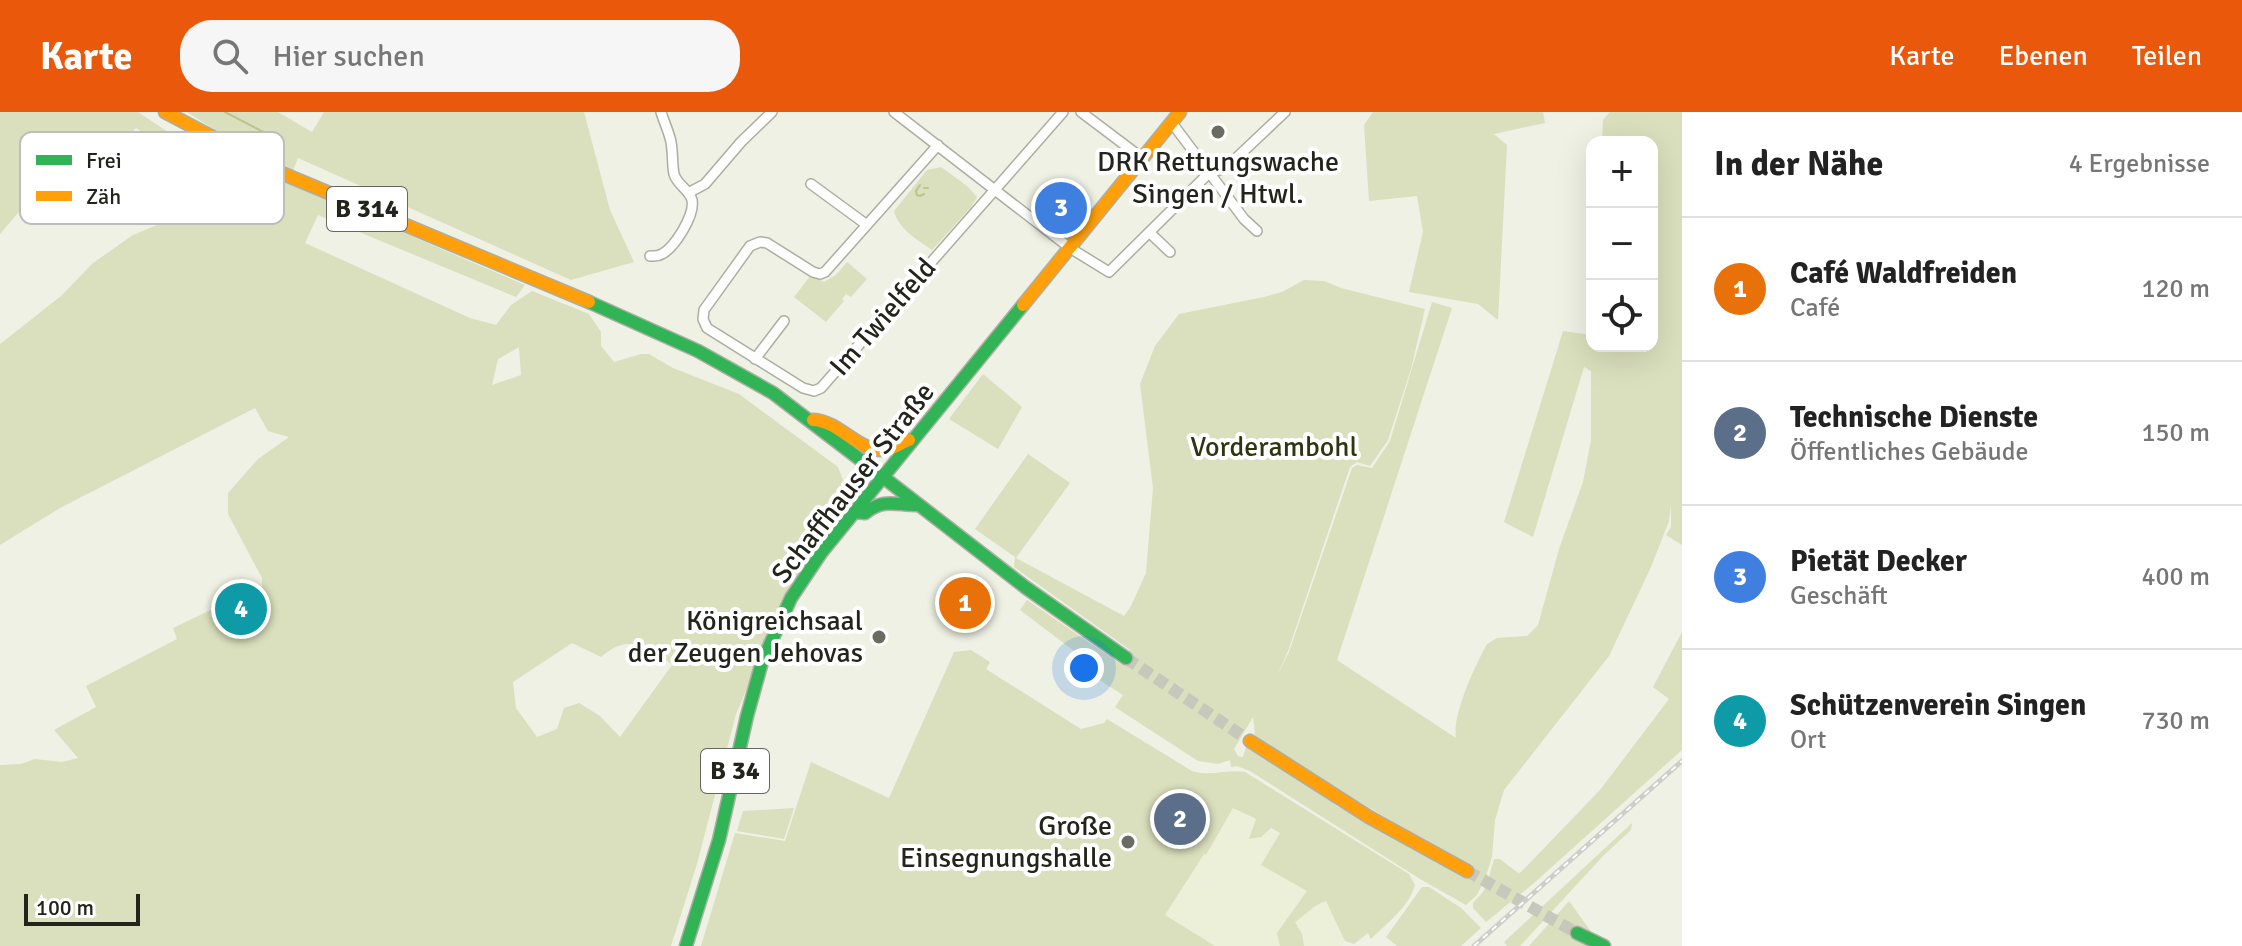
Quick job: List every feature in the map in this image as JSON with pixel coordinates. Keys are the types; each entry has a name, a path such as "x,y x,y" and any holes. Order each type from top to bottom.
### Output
{"main road":[{"name":"B 314","path":"165,112 203,132"},
{"name":"Schaffhauser Straße","path":"686,946 719,840 754,689 770,643 791,598 883,477 1180,112"},
{"name":"B 314","path":"284,174 698,351 773,393 883,477"},
{"name":"B 314","path":"808,420 822,419 865,446 877,449 892,448 902,441 915,438"},
{"path":"883,477 1025,587 1126,658"},
{"path":"855,512 865,513 876,504 886,502 917,505"},
{"path":"1250,741 1369,817 1467,871"},
{"path":"1577,933 1604,946"}],"street":[{"path":"650,256 661,255 682,233 692,208 688,193 674,176 671,140 661,112"},
{"path":"688,193 705,184 772,112"},
{"path":"894,112 1070,248 1109,272 1209,173 1231,163 1285,112"},
{"name":"Im Twielfeld","path":"938,145 829,270 820,274 767,243 750,246 703,315 707,328 803,388 814,391 821,388 1063,112"},
{"path":"1081,112 1142,158"},
{"path":"1172,123 1244,219 1257,231"},
{"path":"811,184 867,225"},
{"path":"1150,233 1170,252"},
{"path":"755,359 784,321"}],"shaded area":[{"path":"1233,808 1327,863 1345,941 1341,946 1215,946 1164,916"}],"green space":[{"path":"0,112 138,112 168,132 142,132 136,128 132,132 20,132 20,212 0,234"},
{"path":"187,112 278,112 312,132 324,112 584,112 610,210 634,262 571,280 298,158 288,183 525,285 516,297 318,215 305,243 470,318 496,325 511,305 532,291 589,314 601,332 601,346 614,362 649,354 673,368 739,394 838,467 845,485 843,509 775,623 736,714 697,864 671,946 0,946 0,765 21,764 35,759 62,762 78,758 54,730 96,707 86,686 177,639 173,628 244,594 261,621 270,617 262,602 262,578 228,514 228,493 258,459 289,437 268,431 255,408 60,508 0,545 0,344 61,296 93,263 133,235 160,224 284,224 284,132 218,132","holes":["519,347 521,375 492,385 498,359","572,643 601,657 620,646 637,644 672,665 620,737 600,716 579,703 564,708 557,729 537,737 516,708 513,682"]},
{"path":"1373,112 1543,112 1545,123 1494,134 1507,145 1498,320 1478,304 1409,292 1423,232 1417,196 1369,201 1364,125"},
{"name":"Vorderambohl","path":"1610,112 1682,112 1682,545 1666,535 1671,527 1671,505 1669,521 1651,567 1609,656 1504,790 1495,820 1492,857 1486,876 1477,895 1466,905 1250,771 1231,767 1230,760 1218,764 1198,761 1115,707 1123,695 1096,678 1098,669 1020,610 1027,600 1122,665 1130,650 1014,567 1015,557 975,529 1028,454 1070,483 1016,558 1124,616 1146,573 1153,488 1140,384 1155,346 1179,314 1264,297 1282,292 1304,280 1324,281 1425,309 1411,369 1388,440 1370,466 1357,462 1350,467 1277,676 1289,652 1352,468 1357,465 1372,468 1390,441 1432,302 1452,308 1337,660 1456,738 1457,716 1487,644 1497,638 1527,636 1538,625 1559,549 1583,482 1591,440 1591,371 1584,367 1533,537 1504,522 1563,331 1586,334 1586,352 1658,352 1658,136 1602,136 1603,120","holes":["1253,717 1255,735 1470,865 1463,877 1335,805 1336,802 1246,747 1243,757 1238,756 1234,749"]},
{"path":"941,167 977,197 932,250 904,229 894,211 927,170"},
{"path":"847,262 867,279 851,297 846,294 842,299 844,301 826,322 794,297 811,275 824,282 836,275"},
{"path":"983,374 1022,407 998,449 949,419"},
{"path":"1682,632 1682,750 1486,922 1473,908 1473,903 1483,892 1494,859 1500,859 1518,873 1521,872 1600,790 1669,699 1653,687"},
{"path":"971,650 990,662 986,669 1081,729 1104,723 1107,719 1192,771 1245,772 1409,874 1415,885 1412,893 1397,914 1371,939 1368,933 1354,944 1345,941 1326,901 1295,922 1304,946 1280,946 1277,933 1307,891 1261,865 1280,833 1271,828 1261,837 1249,839 1256,819 1233,808 1206,855 1165,915 1215,946 701,946 735,833 785,841 811,762 889,798 954,652"},
{"path":"794,808 784,839 737,831 743,811"},
{"path":"1632,823 1631,830 1520,946 1507,946 1504,942"},
{"path":"1422,887 1429,887 1461,908 1481,928 1461,946 1397,946 1386,937"},
{"path":"1569,901 1592,933 1583,930 1579,941 1590,946 1529,946"}],"waterway":[{"path":"225,112 264,132"},
{"path":"920,185 917,195 924,194"}],"tunnel":[{"path":"1126,658 1250,741"},
{"path":"1467,871 1577,933"}],"railway":[{"path":"1474,946 1682,761"}],"traffic: fast":[{"path":"589,302 698,351 773,393 883,477"},
{"path":"686,946 719,840 762,662 791,598 821,553 1023,305"},
{"path":"883,477 1025,587 1126,658"},
{"path":"855,512 865,513 884,504 917,505"},
{"path":"1577,933 1604,946"}],"traffic: slow":[{"path":"165,112 203,132"},
{"path":"1023,305 1180,112"},
{"path":"284,174 589,302"},
{"path":"813,420 832,425 857,442 875,449 885,450 909,440"},
{"path":"1250,741 1369,817 1467,871"}],"place":[{"name":"DRK Rettungswache Singen / Htwl.","path":"1218,132"},
{"name":"Pietät Decker","path":"1061,208"},
{"name":"Café Waldfreiden","path":"965,603"},
{"name":"Schützenverein Singen","path":"241,609"},
{"name":"Königreichsaal der Zeugen Jehovas","path":"879,637"},
{"name":"Technische Dienste","path":"1180,819"},
{"name":"Große Einsegnungshalle","path":"1128,842"}]}
